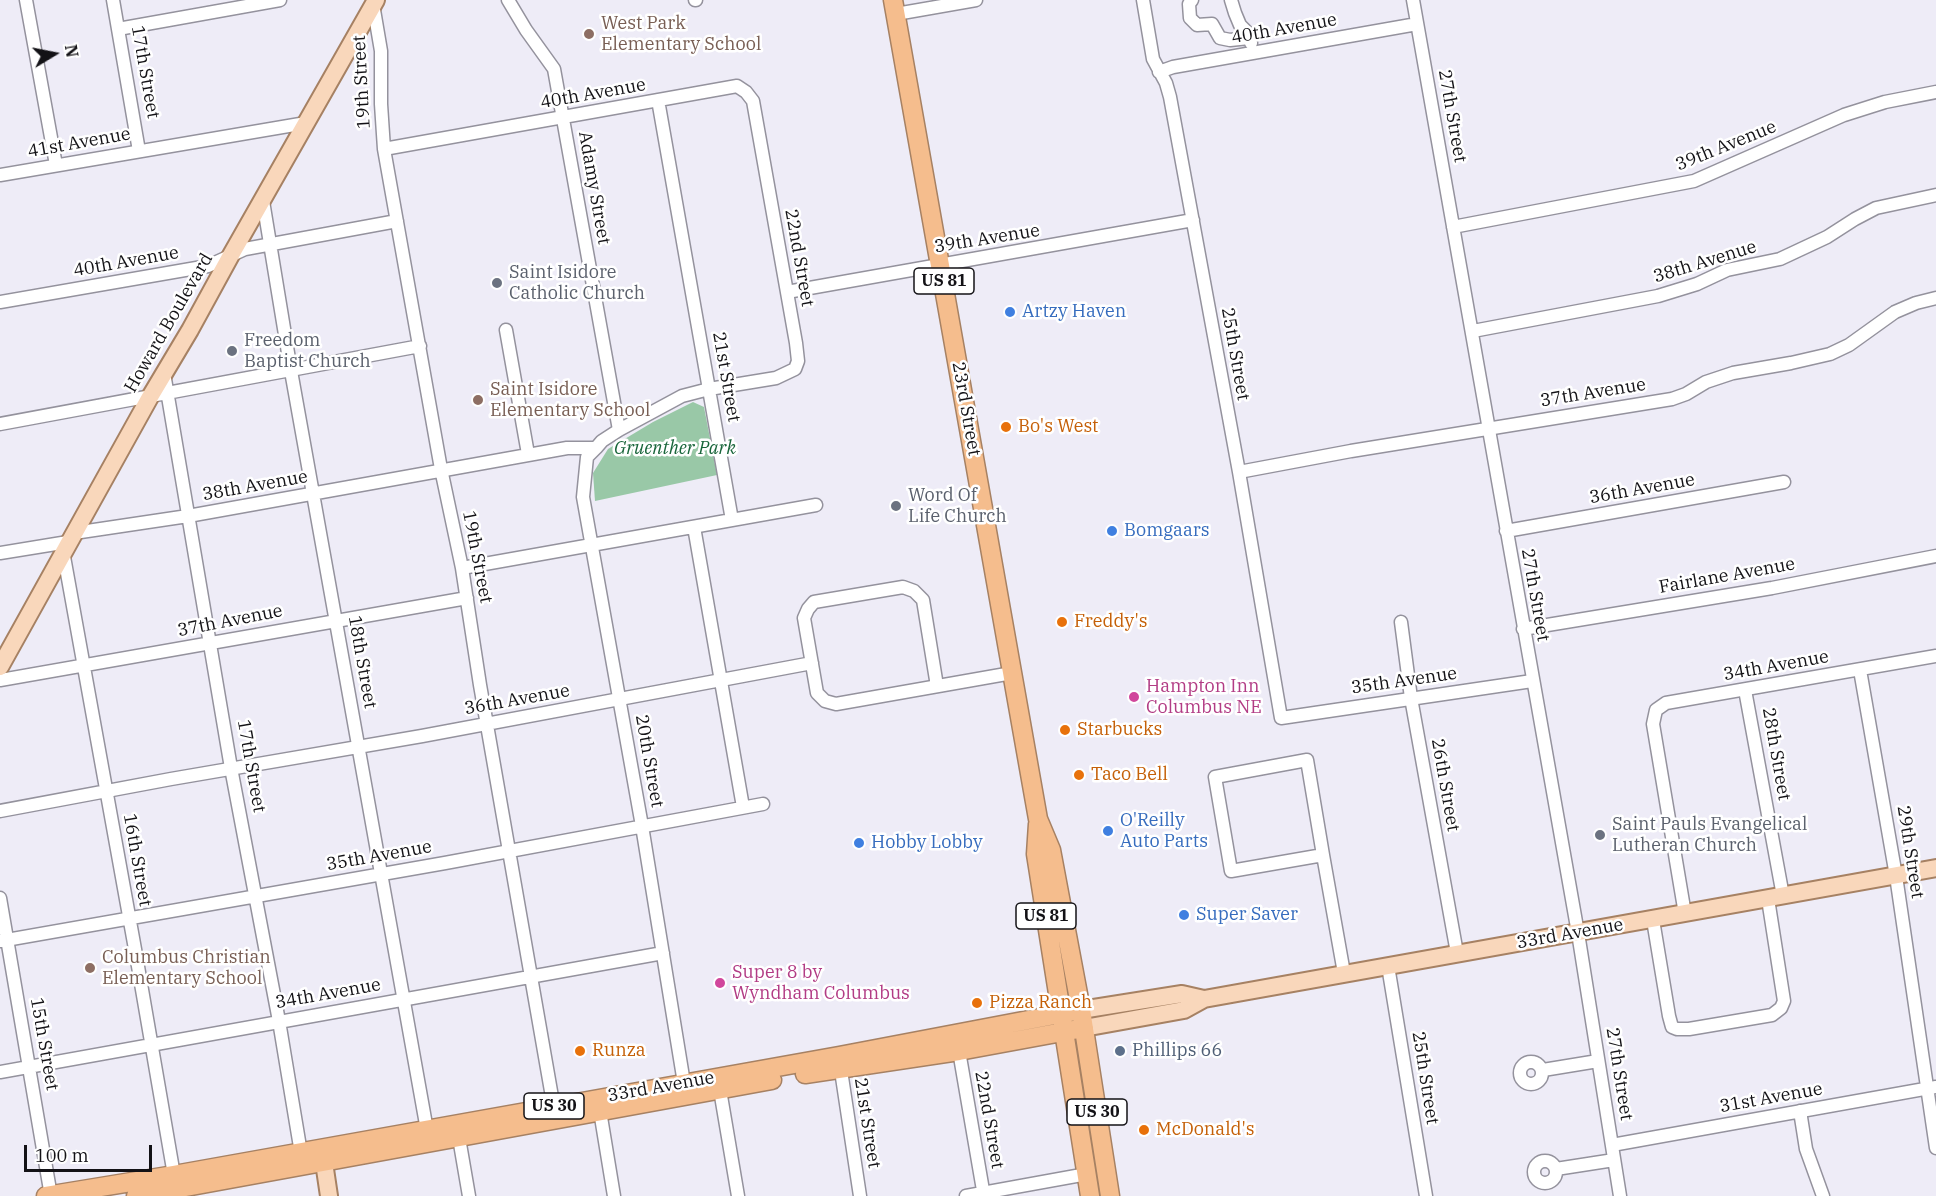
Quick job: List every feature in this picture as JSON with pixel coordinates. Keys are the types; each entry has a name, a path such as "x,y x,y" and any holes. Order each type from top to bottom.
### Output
{"highway":[{"name":"23rd Street","path":"894,7 1038,819 1051,850 1081,1010 1110,1196"},
{"name":"23rd Street","path":"1038,819 1036,854 1090,1196"},
{"name":"33rd Avenue","path":"136,1196 427,1130 720,1090 1081,1010"},
{"name":"33rd Avenue","path":"599,1105 684,1083 840,1062 959,1051 1084,1028"},
{"name":"33rd Avenue","path":"322,1155 459,1138 555,1113"},
{"name":"33rd Avenue","path":"50,1196 182,1186"}],"main road":[{"name":"Howard Boulevard","path":"0,667 150,396 374,2"},
{"name":"33rd Avenue","path":"1084,1028 1184,1010 1204,999 1936,868"},
{"name":"33rd Avenue","path":"1081,1010 1182,994 1204,999"},
{"path":"322,1155 329,1196"}],"street":[{"path":"26,0 56,165"},
{"name":"17th Street","path":"113,0 138,151"},
{"path":"118,29 280,0"},
{"name":"Adamy Street","path":"508,0 554,69 619,430"},
{"path":"894,7 976,0"},
{"name":"25th Street","path":"1143,0 1153,59 1166,83 1170,97 1239,472 1281,718"},
{"path":"1192,0 1190,18 1197,25 1212,24 1220,38 1230,40 1249,38"},
{"path":"1231,0 1234,13 1249,38 1252,53"},
{"name":"27th Street","path":"1413,0 1578,933 1620,1196"},
{"name":"19th Street","path":"374,2 381,51 384,149 441,470 462,568 555,1113"},
{"name":"40th Avenue","path":"1159,72 1417,24"},
{"name":"40th Avenue","path":"384,149 737,86 751,97 755,114"},
{"name":"39th Avenue","path":"1454,227 1694,181 1844,116 1885,102 1936,92"},
{"name":"21st Street","path":"658,100 732,520"},
{"name":"22nd Street","path":"596,448 602,441 619,430 682,396 776,378 795,369 798,361 755,114"},
{"name":"41st Avenue","path":"0,175 306,123"},
{"name":"38th Avenue","path":"1473,331 1658,296 1697,284 1727,270 1756,262 1779,259 1827,237 1876,208 1936,195"},
{"name":"18th Street","path":"262,201 427,1130"},
{"name":"39th Avenue","path":"787,292 1192,220"},
{"name":"40th Avenue","path":"0,302 208,266 245,249 397,221"},
{"name":"37th Avenue","path":"1239,472 1351,451 1672,399 1706,382 1733,373 1830,354 1849,345 1895,312 1936,298"},
{"path":"506,330 528,454"},
{"path":"0,424 420,346"},
{"name":"17th Street","path":"164,373 231,768 279,1021 302,1159"},
{"name":"38th Avenue","path":"0,553 528,454 567,448 596,448"},
{"name":"20th Street","path":"596,448 587,457 583,497 642,826 684,1083"},
{"name":"36th Avenue","path":"1506,531 1784,482"},
{"path":"462,568 816,505"},
{"path":"694,527 743,807"},
{"name":"16th Street","path":"68,542 85,666 151,1045 182,1186"},
{"name":"Fairlane Avenue","path":"1523,629 1772,588 1936,556"},
{"path":"938,686 923,600 914,591 903,587 814,602 808,609 804,618 812,663 818,693 825,701 836,704 1012,673"},
{"name":"37th Avenue","path":"0,680 467,598"},
{"name":"26th Street","path":"1401,622 1411,698 1457,954"},
{"name":"34th Avenue","path":"1685,914 1653,724 1656,710 1666,703 1936,656"},
{"name":"36th Avenue","path":"0,811 812,663"},
{"name":"29th Street","path":"1860,670 1931,1088 1936,1148"},
{"name":"35th Avenue","path":"1281,718 1532,681"},
{"name":"28th Street","path":"1653,920 1672,1027 1689,1029 1772,1015 1781,1008 1784,1001 1776,898 1745,690"},
{"path":"1323,855 1231,871 1215,777 1307,760 1344,974"},
{"name":"35th Avenue","path":"4,940 763,804"},
{"name":"15th Street","path":"0,898 4,940 29,1066 50,1196"},
{"name":"34th Avenue","path":"0,1072 663,953"},
{"name":"25th Street","path":"1388,966 1426,1196"},
{"name":"22nd Street","path":"959,1051 984,1195"},
{"path":"1543,1070 1598,1061"},
{"name":"21st Street","path":"840,1062 860,1196"},
{"name":"31st Avenue","path":"1612,1145 1931,1088"},
{"path":"720,1090 738,1196"},
{"path":"599,1105 614,1196"},
{"path":"1800,1111 1806,1149 1824,1196"},
{"path":"459,1138 469,1196"},
{"path":"1556,1169 1614,1160"},
{"path":"966,1196 984,1195 1087,1174"}],"green space":[{"name":"Gruenther Park","path":"693,402 704,407 717,475 595,501 593,473 608,449 653,422"}],"place":[{"name":"West Park Elementary School","path":"589,34"},
{"name":"Saint Isidore Catholic Church","path":"497,283"},
{"name":"Artzy Haven","path":"1010,312"},
{"name":"Freedom Baptist Church","path":"232,351"},
{"name":"Saint Isidore Elementary School","path":"478,400"},
{"name":"Bo's West","path":"1006,427"},
{"name":"Word Of Life Church","path":"896,506"},
{"name":"Bomgaars","path":"1112,531"},
{"name":"Freddy's","path":"1062,622"},
{"name":"Hampton Inn Columbus NE","path":"1134,697"},
{"name":"Starbucks","path":"1065,730"},
{"name":"Taco Bell","path":"1079,775"},
{"name":"O'Reilly Auto Parts","path":"1108,831"},
{"name":"Saint Pauls Evangelical Lutheran Church","path":"1600,835"},
{"name":"Hobby Lobby","path":"859,843"},
{"name":"Super Saver","path":"1184,915"},
{"name":"Columbus Christian Elementary School","path":"90,968"},
{"name":"Super 8 by Wyndham Columbus","path":"720,983"},
{"name":"Pizza Ranch","path":"977,1003"},
{"name":"Runza","path":"580,1051"},
{"name":"Phillips 66","path":"1120,1051"},
{"name":"McDonald's","path":"1144,1130"}]}
